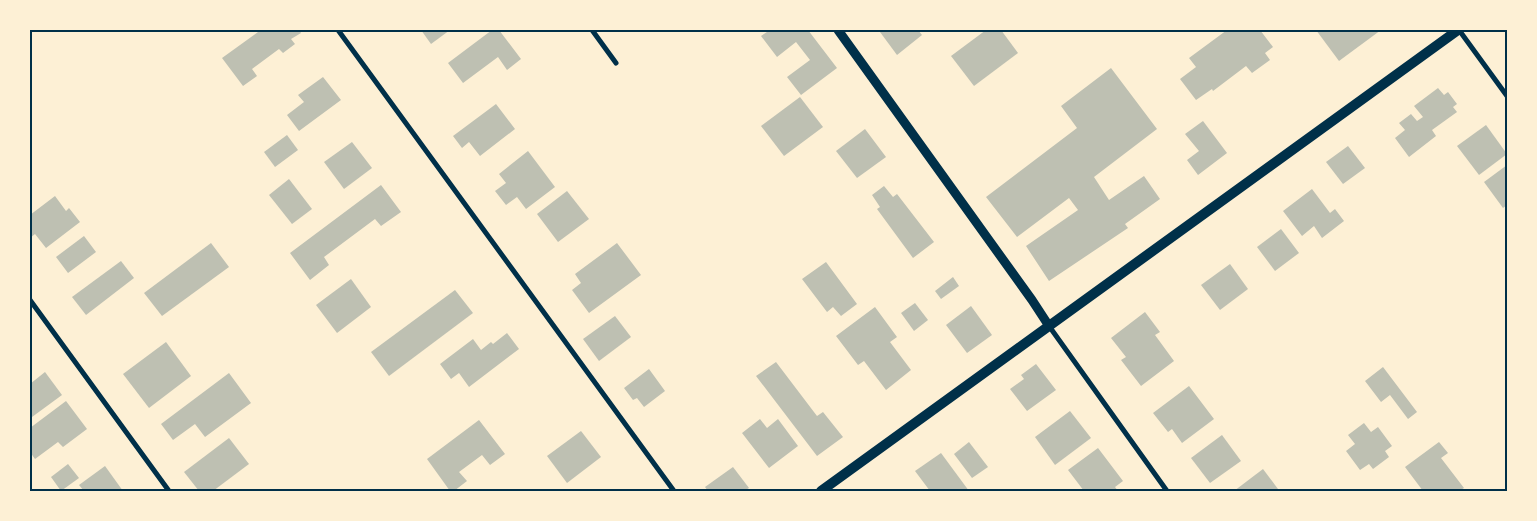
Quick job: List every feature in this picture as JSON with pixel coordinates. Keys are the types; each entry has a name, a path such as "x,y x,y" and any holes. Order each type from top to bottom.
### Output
{"main road":[{"path":"821,491 1459,30"}],"street":[{"path":"338,30 674,491"},
{"path":"592,30 616,63"},
{"path":"838,30 1167,491"},
{"path":"1459,30 1507,96"},
{"path":"30,300 169,491"}],"building":[{"path":"257,30 299,30 301,33 291,39 295,44 283,53 279,49 252,69 257,76 243,86 222,58 258,32"},
{"path":"421,30 450,30 431,44"},
{"path":"492,30 499,30 521,59 507,70 498,57 463,83 448,63"},
{"path":"770,30 808,30 837,68 801,95 787,77 810,60 796,42 777,57 761,36"},
{"path":"883,30 918,30 922,35 897,55 880,32"},
{"path":"986,30 1001,30 1018,53 974,86 951,56"},
{"path":"1227,30 1260,30 1273,47 1265,53 1270,60 1252,73 1246,66 1213,91 1212,89 1196,100 1180,79 1196,67 1189,58"},
{"path":"1316,30 1381,30 1339,61"},
{"path":"1111,68 1157,129 1094,177 1109,200 1144,176 1160,199 1125,224 1128,228 1049,281 1026,246 1078,210 1069,198 1017,237 986,197 1077,128 1061,106"},
{"path":"323,77 341,100 299,131 287,115 304,102 298,95"},
{"path":"1438,88 1444,95 1448,92 1457,104 1453,107 1457,112 1432,130 1436,136 1409,157 1395,138 1405,130 1399,123 1411,114 1417,121 1423,117 1414,106"},
{"path":"800,97 823,127 784,156 761,126"},
{"path":"496,104 515,129 480,156 469,142 462,148 453,136"},
{"path":"1203,121 1227,153 1198,175 1187,160 1199,151 1185,134"},
{"path":"1486,125 1507,154 1479,175 1457,146"},
{"path":"865,129 886,157 857,178 836,151"},
{"path":"287,135 298,150 275,167 264,152"},
{"path":"352,142 372,168 344,189 324,162"},
{"path":"1348,146 1365,168 1343,184 1326,162"},
{"path":"528,151 555,187 526,209 517,197 506,205 495,191 506,183 499,174"},
{"path":"1507,165 1507,205 1503,208 1484,182"},
{"path":"289,179 312,209 292,224 269,195"},
{"path":"381,185 401,212 381,226 375,219 324,257 329,265 310,280 290,253"},
{"path":"884,186 893,197 897,194 934,242 913,258 877,209 880,207 872,195"},
{"path":"1312,189 1330,213 1335,209 1344,221 1322,238 1314,226 1302,236 1283,211"},
{"path":"567,191 589,219 558,242 537,214"},
{"path":"55,196 66,211 69,208 80,222 46,248 35,234 30,238 30,215"},
{"path":"1281,229 1299,253 1275,271 1257,247"},
{"path":"84,236 96,252 68,273 56,257"},
{"path":"211,243 229,267 162,316 144,293"},
{"path":"617,243 641,275 589,313 572,290 581,283 575,274"},
{"path":"121,261 134,278 86,315 72,297"},
{"path":"826,262 857,304 841,316 833,307 827,312 802,279"},
{"path":"1230,264 1248,289 1220,310 1201,285"},
{"path":"953,277 959,286 941,299 935,291"},
{"path":"351,279 371,307 337,333 316,305"},
{"path":"455,290 473,313 389,376 371,352"},
{"path":"915,303 928,320 914,331 901,313"},
{"path":"971,306 992,335 967,353 946,325"},
{"path":"875,307 897,337 890,342 911,370 886,390 864,361 858,365 836,336"},
{"path":"1145,312 1160,332 1155,335 1174,361 1141,386 1121,360 1126,357 1111,338"},
{"path":"615,316 631,337 599,361 583,339"},
{"path":"507,333 519,349 469,387 459,373 451,379 440,364 473,339 481,350 491,342 493,344"},
{"path":"166,342 191,376 149,408 123,374"},
{"path":"776,362 817,416 823,412 843,437 817,456 756,376"},
{"path":"1036,364 1056,390 1027,411 1010,389 1024,379 1021,375"},
{"path":"1383,367 1417,412 1408,419 1390,395 1381,402 1365,381"},
{"path":"649,369 665,391 644,407 637,398 633,400 624,388"},
{"path":"45,372 62,395 32,417 30,415 30,384"},
{"path":"229,373 251,403 205,437 195,424 173,440 161,424"},
{"path":"1189,386 1214,419 1182,443 1172,429 1168,432 1153,413"},
{"path":"66,401 87,429 63,447 58,442 35,459 30,452 30,428"},
{"path":"1070,411 1091,438 1055,465 1035,437"},
{"path":"760,419 767,428 778,419 798,446 769,468 742,433"},
{"path":"479,420 505,454 490,465 482,455 459,472 467,481 454,491 450,491 427,459"},
{"path":"1364,423 1371,432 1378,427 1392,446 1385,451 1389,457 1373,469 1369,464 1360,470 1346,451 1355,444 1348,435"},
{"path":"581,431 601,457 567,483 547,456"},
{"path":"1222,435 1241,461 1210,483 1191,458"},
{"path":"229,438 249,464 213,491 199,491 184,472"},
{"path":"969,442 988,467 972,478 954,454"},
{"path":"1439,442 1448,453 1441,458 1464,488 1459,491 1423,491 1405,467"},
{"path":"1098,448 1123,481 1115,487 1118,491 1084,491 1068,470"},
{"path":"941,453 969,491 930,491 915,471"},
{"path":"68,464 79,478 61,491 51,477"},
{"path":"105,466 123,491 84,491 79,485"},
{"path":"733,467 749,488 744,491 708,491 705,487"},
{"path":"1263,469 1278,489 1275,491 1234,491"}]}
